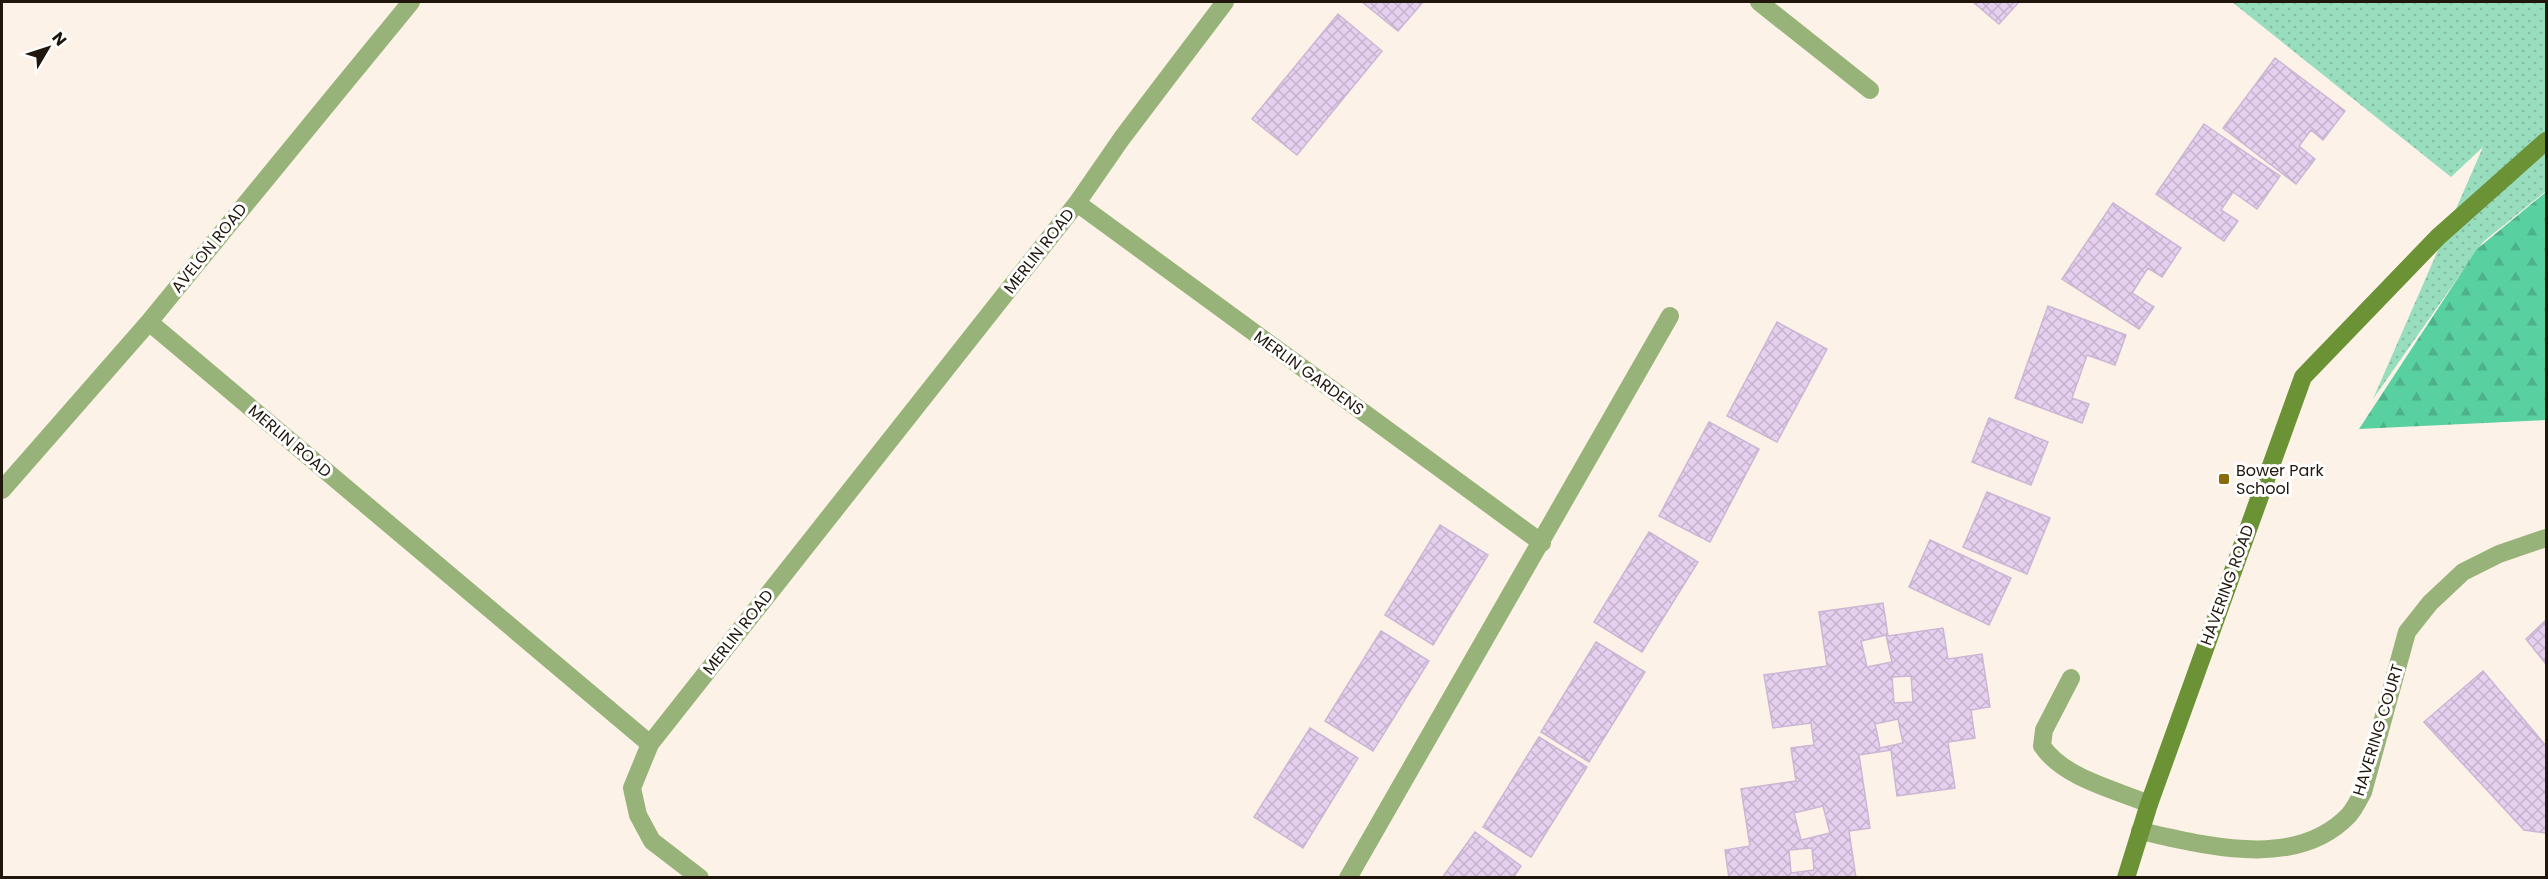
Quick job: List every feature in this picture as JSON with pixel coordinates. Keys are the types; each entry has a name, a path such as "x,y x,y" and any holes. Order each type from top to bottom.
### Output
{"main road":[{"name":"HAVERING ROAD","path":"2126,878 2149,804 2303,377 2439,237 2547,141"}],"street":[{"name":"AVELON ROAD","path":"2,490 149,322 411,2"},
{"name":"MERLIN ROAD","path":"149,322 651,744 1077,203 1122,138 1225,2"},
{"path":"1759,2 1870,90"},
{"name":"MERLIN GARDENS","path":"1077,203 1542,543"},
{"path":"1348,878 1670,316"},
{"name":"HAVERING COURT","path":"2140,831 2209,846 2269,849 2299,845 2327,833 2350,814 2363,792 2407,632 2430,603 2463,572 2499,554 2547,538"},
{"path":"2071,678 2044,730 2042,746 2051,759 2073,773 2149,804"},
{"path":"651,744 632,788 638,814 652,841 700,878"}],"green space":[{"path":"2232,2 2546,2 2546,191 2483,242 2373,399 2483,147 2451,177"},
{"path":"2546,192 2546,420 2359,429 2477,249"}],"building":[{"path":"1362,2 1423,2 1398,31"},
{"path":"1973,2 2019,2 1999,24"},
{"path":"1338,14 1382,51 1297,155 1252,119"},
{"path":"2275,58 2345,111 2323,140 2311,130 2299,146 2315,159 2296,184 2223,128"},
{"path":"2204,124 2280,176 2257,209 2233,192 2221,210 2238,221 2224,241 2156,194"},
{"path":"2113,203 2181,248 2162,277 2148,268 2132,293 2154,307 2139,329 2062,279"},
{"path":"2048,306 2126,335 2115,365 2087,355 2072,398 2089,404 2082,423 2015,398"},
{"path":"1777,322 1827,349 1777,442 1727,416"},
{"path":"1989,418 2048,442 2031,485 1972,462"},
{"path":"1709,422 1759,449 1710,542 1659,516"},
{"path":"1987,492 2050,518 2027,574 1963,547"},
{"path":"1440,525 1488,555 1433,645 1385,615"},
{"path":"1649,532 1698,562 1642,652 1594,622"},
{"path":"1930,540 2011,578 1989,625 1909,587"},
{"path":"1883,603 1888,636 1943,628 1948,659 1982,654 1990,707 1971,710 1975,738 1948,742 1955,788 1897,796 1891,750 1859,755 1870,828 1849,831 1856,878 1729,878 1725,850 1750,846 1741,789 1796,781 1791,748 1814,745 1811,723 1773,728 1764,675 1827,666 1819,612","holes":["1886,635 1892,662 1867,667 1861,641","1911,676 1913,702 1894,703 1892,677","1898,719 1903,743 1880,748 1875,724","1823,806 1830,833 1801,840 1794,813","1812,848 1814,870 1791,873 1789,850"]},
{"path":"2546,620 2546,664 2526,639"},
{"path":"1381,631 1429,661 1373,751 1325,721"},
{"path":"1596,642 1645,672 1589,762 1541,732"},
{"path":"2483,671 2546,746 2546,833 2524,830 2424,722"},
{"path":"1310,728 1358,758 1303,848 1254,817"},
{"path":"1539,737 1587,767 1531,857 1483,827"},
{"path":"1475,832 1521,866 1513,878 1442,878"}],"place":[{"name":"Bower Park School","path":"2224,479"}]}
